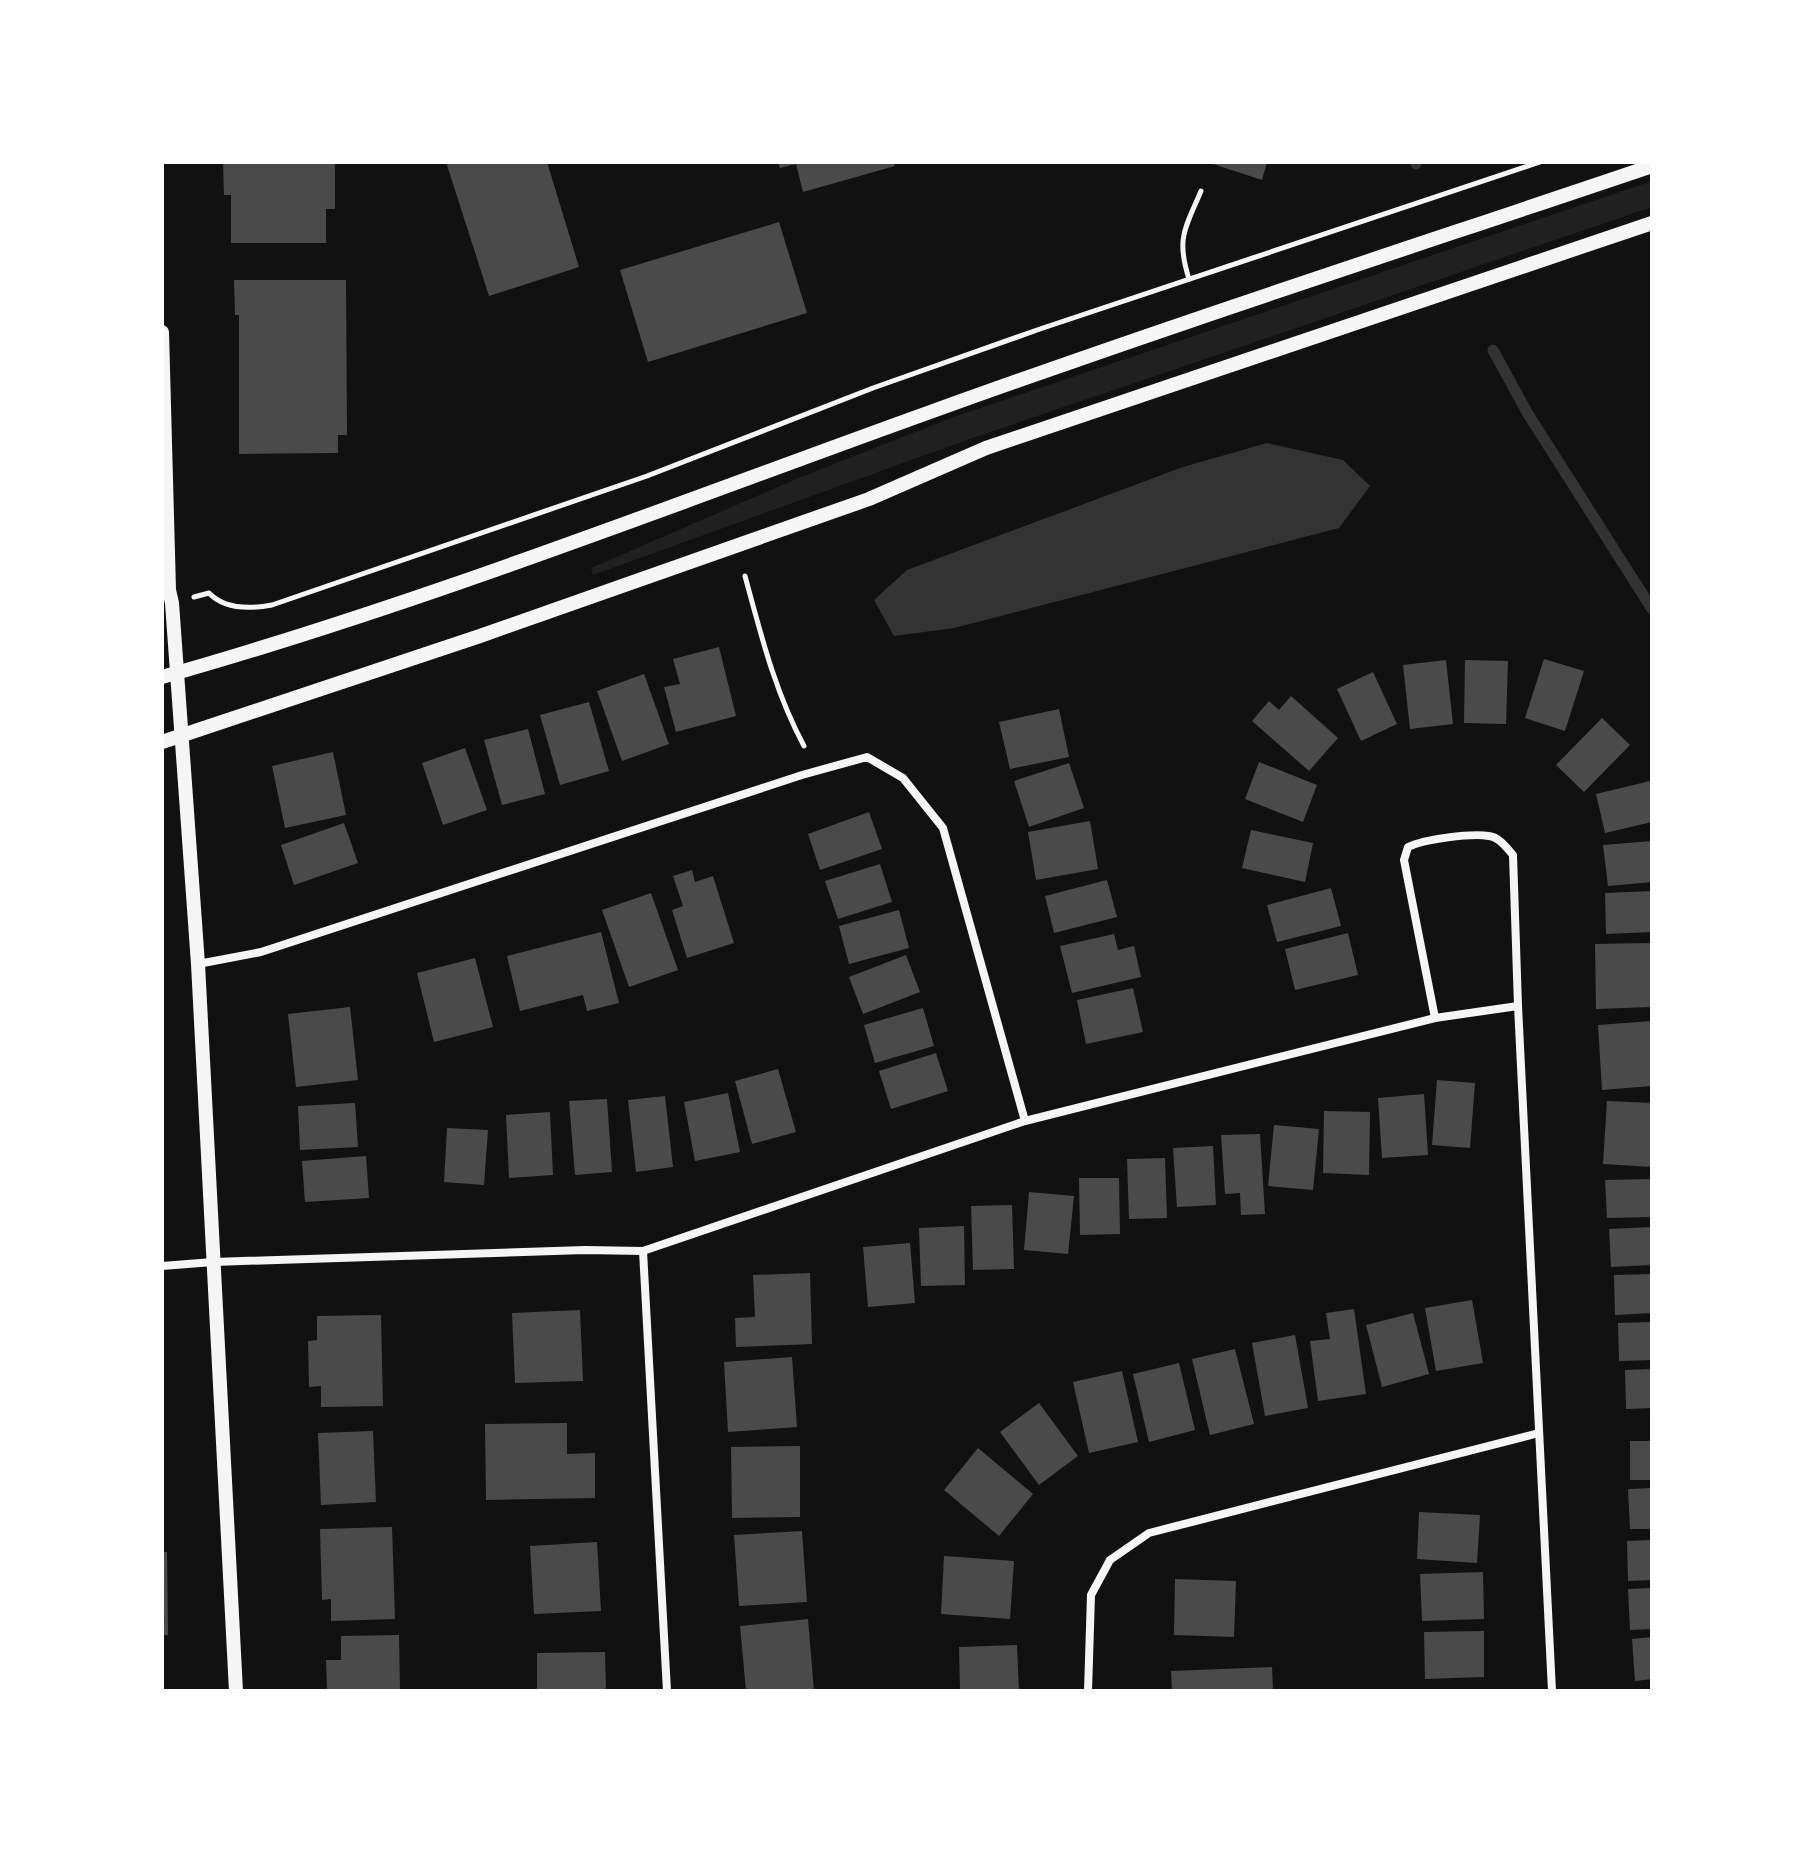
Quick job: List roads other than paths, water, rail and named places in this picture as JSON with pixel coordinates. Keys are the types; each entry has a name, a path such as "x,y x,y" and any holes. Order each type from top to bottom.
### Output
{"street":[{"path":"169,675 250,652 460,582 1055,367 1652,166"},
{"path":"162,742 480,636 869,499 986,448 1652,223"},
{"path":"162,332 169,590 172,603 169,675 180,736 198,964 236,1691"},
{"path":"198,964 261,952 802,775 867,757 903,778 943,828 1025,1121"},
{"path":"1435,1018 1404,860 1408,847 1423,840 1491,836 1504,844 1513,855 1552,1691"},
{"path":"162,1266 585,1250 643,1251 1025,1121 1435,1018 1518,1006"},
{"path":"643,1251 667,1691"},
{"path":"1088,1691 1091,1595 1110,1560 1149,1533 1539,1433"}],"waterway":[{"path":"1493,350 1528,414 1652,609"}]}
